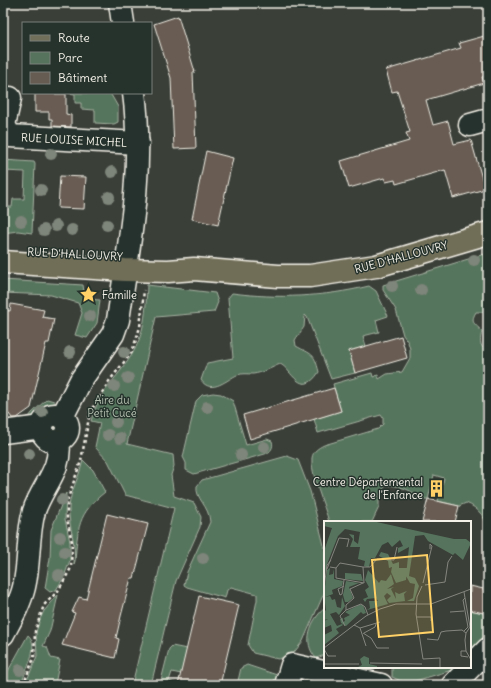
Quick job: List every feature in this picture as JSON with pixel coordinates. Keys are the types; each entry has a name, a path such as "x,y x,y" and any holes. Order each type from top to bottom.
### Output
{"main road":[{"name":"RUE D'HALLOUVRY","path":"3,262 126,264 169,262 194,269 278,276 310,276 376,266 488,233"},
{"name":"RUE D'HALLOUVRY","path":"3,252 32,251 126,264"}],"street":[{"path":"120,3 123,22"},
{"path":"3,432 50,434 65,437 68,429 66,421 62,417 81,380 113,334 118,320 138,176 138,143 134,94"},
{"name":"RUE LOUISE MICHEL","path":"10,98 4,125 6,136 138,143"},
{"path":"3,634 15,612 24,588 31,525 35,509 55,470 59,457 50,434"},
{"path":"471,666 488,649"},
{"path":"286,685 292,665 381,685"},
{"path":"453,685 470,668"}],"path":[{"path":"23,685 34,658 35,631 44,605 58,591 71,568 73,554 67,519 68,498 81,461 90,412 110,380 132,352 140,327 145,286"}],"green space":[{"path":"75,94 111,94 118,107 118,122 114,124 95,123 95,110 81,109 81,103 75,103"},
{"path":"3,160 34,162 35,164 32,233 18,231 3,233 3,207 12,207 13,199 24,199 25,172 3,171"},
{"path":"488,253 488,312 476,312 473,321 482,332 480,339 482,346 485,350 488,347 488,532 482,514 471,505 466,503 459,506 438,501 444,478 434,475 428,499 421,499 413,493 396,486 386,485 379,495 379,507 372,521 329,521 313,472 313,453 324,445 378,429 383,424 383,418 381,415 318,433 314,419 341,411 333,384 372,373 373,377 378,375 379,379 387,374 402,372 410,358 408,342 403,335 396,310 383,290 383,285"},
{"path":"3,280 83,285 85,299 100,300 97,323 87,338 75,335 82,313 78,303 51,295 3,293"},
{"name":"Aire du Petit Cucé","path":"147,285 215,293 218,302 214,312 156,317 127,444 173,455 174,466 171,475 174,496 194,503 201,517 200,527 176,581 151,685 132,685 174,508 125,495 108,461 95,447 100,423 91,421 94,411 103,394 136,348 144,322"},
{"path":"369,286 376,291 388,316 376,320 379,332 363,336 366,346 349,351 355,373 331,379 305,315 304,327 295,340 296,346 312,355 316,361 319,372 313,380 307,383 302,383 280,364 253,374 237,375 220,385 205,385 201,380 207,363 233,358 228,298 232,293 266,296 301,296 335,293"},
{"path":"213,393 221,394 233,401 246,445 267,439 273,443 272,449 265,454 194,474 186,470 186,463 183,457 196,401 202,395"},
{"path":"47,399 54,401 54,409 39,417 26,421 32,413"},
{"path":"287,456 298,460 310,491 324,545 324,593 303,641 292,655 278,659 253,653 248,645 257,594 231,587 227,590 225,598 184,585 187,572 210,522 207,511 197,491 197,486 202,480"},
{"path":"83,460 93,470 105,492 89,507 84,515 78,530 75,561 74,564 75,556 69,508 71,496"},
{"path":"66,493 65,519 70,542 70,560 64,577 56,590 50,592 45,588 50,558 51,530"},
{"path":"58,595 50,631 43,646 47,647 51,658 60,660 55,684 25,685 37,656 36,632 40,619 44,611"},
{"path":"324,609 324,655 316,658 309,646 309,639 312,625"},
{"path":"471,610 488,614 488,638 471,658"},
{"path":"28,635 32,640 33,646 21,685 3,685 3,680"},
{"path":"172,646 187,649 181,674 172,672 169,681 178,685 160,685 169,649"},
{"path":"247,665 277,675 279,685 237,685 241,668"},
{"path":"392,668 459,668 415,681 403,682 392,677"}],"building":[{"path":"178,16 195,72 193,72 196,148 174,149 171,78 154,24"},
{"path":"488,35 488,76 482,77 484,83 426,100 433,125 448,121 454,144 471,140 485,189 453,198 445,170 396,184 395,180 386,182 384,178 349,188 341,161 409,141 406,133 410,132 397,91 392,92 386,70 461,48 459,43"},
{"path":"35,94 66,94 66,114 71,115 71,127 52,126 52,119 49,119 49,112 35,112"},
{"path":"206,151 233,158 218,225 192,219"},
{"path":"60,176 86,177 84,209 58,208"},
{"path":"11,304 44,310 42,317 54,319 49,343 46,343 31,408 17,418 12,418 9,414 3,413 3,390 5,378 3,377 3,310 10,311"},
{"path":"401,336 407,358 355,373 349,351"},
{"path":"334,388 341,411 250,439 243,415"},
{"name":"Centre Départemental de l'Enfance","path":"428,499 459,506 455,521 422,521"},
{"path":"107,514 148,524 134,578 131,578 121,616 116,638 119,639 115,658 62,645 75,613 72,612 79,597 86,599"},
{"path":"471,586 488,590 488,614 471,610"},
{"path":"199,596 239,605 220,685 178,685"}],"place":[{"name":"Famille","path":"89,295"},
{"name":"Centre Départemental de l'Enfance","path":"436,488"}]}
